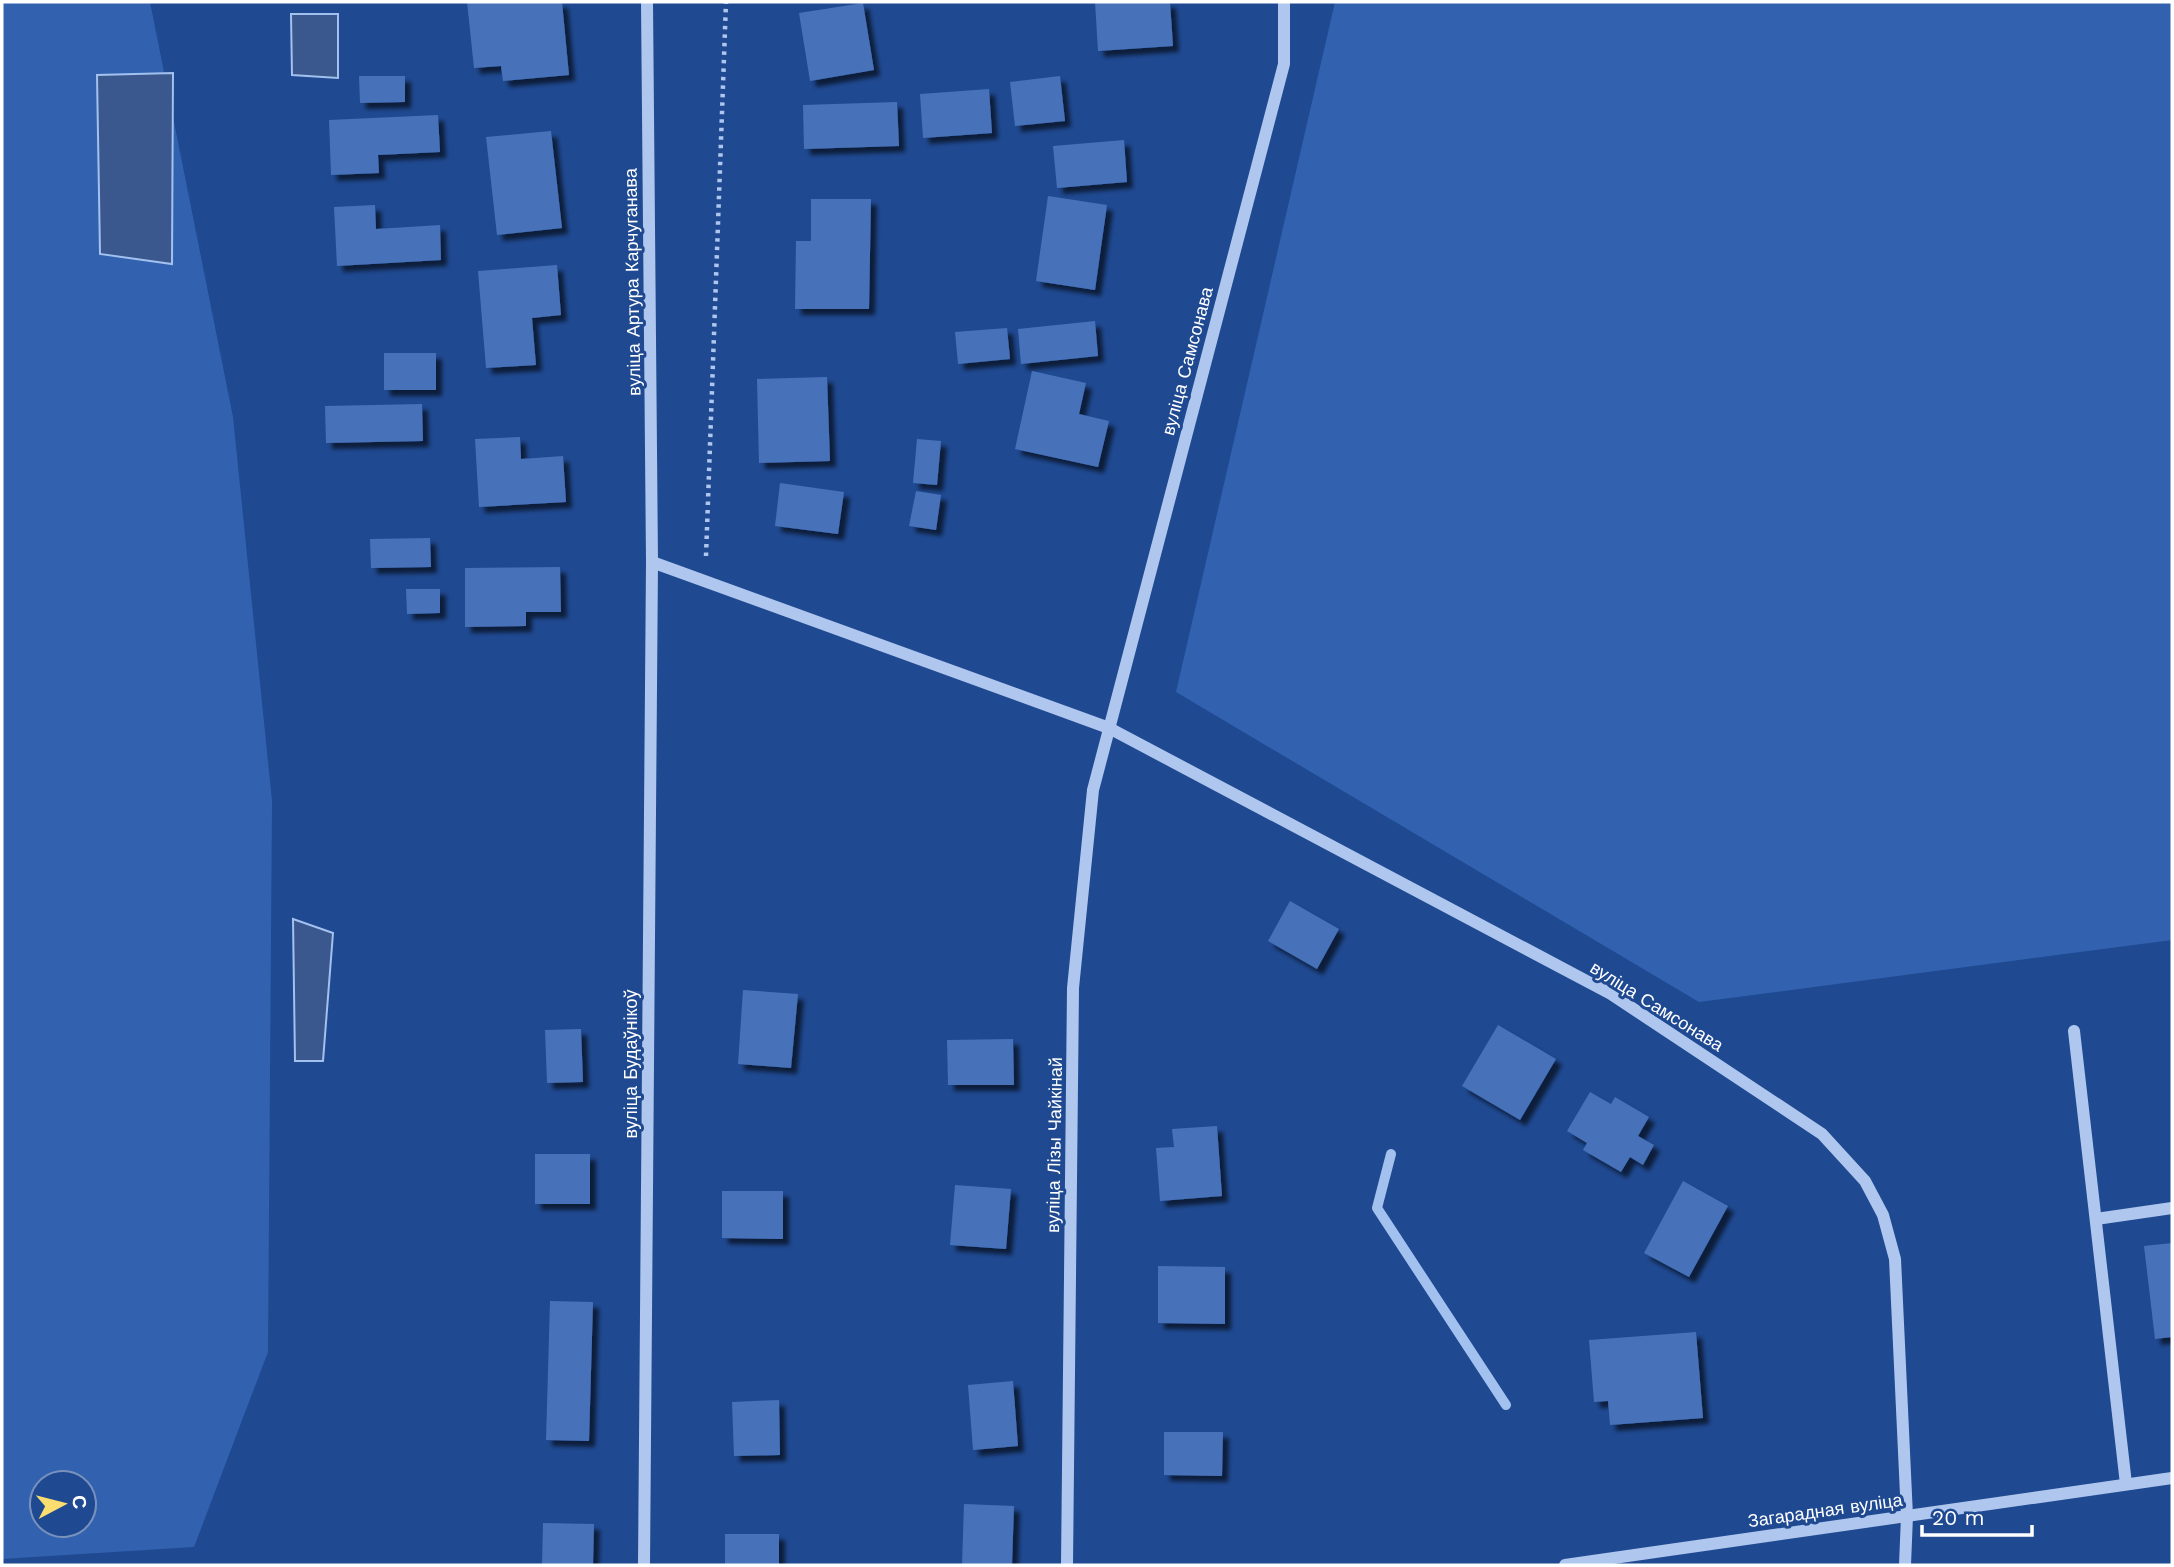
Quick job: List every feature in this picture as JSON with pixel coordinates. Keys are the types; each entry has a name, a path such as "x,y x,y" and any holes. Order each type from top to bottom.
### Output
{"street":[{"name":"вуліца Артура Карчуганава","path":"647,2 652,562"},
{"name":"вуліца Самсонава","path":"1109,728 1284,64 1284,2"},
{"name":"вуліца Самсонава","path":"652,562 1109,728 1611,994 1822,1134 1865,1181 1883,1215 1895,1259 1906,1516 1905,1565"},
{"name":"вуліца Будаўнікоў","path":"644,1565 652,562"},
{"name":"вуліца Лізы Чайкінай","path":"1067,1565 1073,988 1093,790 1109,728"},
{"path":"2074,1031 2126,1484"},
{"path":"2096,1219 2172,1208"},
{"name":"Загарадная вуліца","path":"1565,1565 2172,1478"}],"path":[{"path":"705,581 726,2"}],"shaded area":[{"path":"2,2 150,2 233,417 272,801 268,1352 194,1547 2,1559"},
{"path":"1335,2 2172,2 2172,940 1699,1002 1176,692"},
{"path":"291,14 338,14 338,78 292,75"},
{"path":"173,73 172,264 100,254 97,75"},
{"path":"293,919 333,933 323,1061 295,1061"}],"building":[{"path":"467,2 562,2 569,75 503,81 501,66 474,68"},
{"path":"1095,2 1170,2 1173,46 1098,51"},
{"path":"863,3 874,70 810,81 799,13"},
{"path":"359,76 405,76 405,102 360,103"},
{"path":"1060,76 1065,121 1015,126 1010,82"},
{"path":"989,89 992,133 923,138 920,94"},
{"path":"897,102 899,146 804,149 803,105"},
{"path":"438,115 440,152 378,155 379,173 331,175 329,120"},
{"path":"551,131 562,228 497,235 486,137"},
{"path":"1124,140 1127,182 1057,188 1053,146"},
{"path":"1048,196 1107,205 1095,290 1036,281"},
{"path":"811,199 871,199 869,309 795,309 796,241 811,241"},
{"path":"375,205 376,229 440,225 441,260 337,266 334,207"},
{"path":"557,265 561,315 532,318 536,365 486,368 478,271"},
{"path":"1095,321 1098,356 1021,364 1018,329"},
{"path":"1007,328 1010,359 958,364 955,332"},
{"path":"384,353 436,353 436,390 384,390"},
{"path":"1032,371 1086,383 1079,414 1109,421 1098,467 1015,449"},
{"path":"827,377 830,461 759,463 757,379"},
{"path":"422,404 423,441 326,443 325,406"},
{"path":"520,437 521,459 563,456 566,502 479,507 475,439"},
{"path":"917,439 941,441 937,485 913,483"},
{"path":"780,483 844,492 838,534 775,526"},
{"path":"916,491 941,495 936,530 909,526"},
{"path":"430,538 431,567 371,568 370,539"},
{"path":"560,567 561,612 526,612 526,626 465,627 465,568"},
{"path":"406,589 440,589 440,613 407,614"},
{"path":"1290,901 1339,929 1317,969 1268,941"},
{"path":"743,990 798,994 791,1068 738,1064"},
{"path":"1498,1025 1556,1059 1520,1120 1462,1086"},
{"path":"581,1029 583,1082 547,1083 545,1030"},
{"path":"1013,1039 1014,1085 948,1085 947,1040"},
{"path":"1590,1092 1611,1104 1615,1097 1649,1117 1638,1136 1654,1145 1643,1165 1630,1157 1621,1172 1583,1150 1587,1143 1567,1131"},
{"path":"1217,1126 1222,1196 1160,1201 1156,1148 1174,1147 1172,1129"},
{"path":"535,1154 590,1154 590,1204 535,1204"},
{"path":"1683,1181 1728,1206 1689,1277 1644,1253"},
{"path":"955,1185 1011,1189 1006,1249 950,1245"},
{"path":"722,1191 783,1191 783,1239 722,1238"},
{"path":"2172,1243 2172,1337 2155,1339 2144,1246"},
{"path":"1158,1266 1225,1267 1225,1324 1158,1323"},
{"path":"550,1301 593,1302 589,1441 546,1440"},
{"path":"1696,1332 1703,1418 1610,1425 1608,1401 1594,1402 1589,1340"},
{"path":"1013,1381 1018,1446 973,1450 968,1385"},
{"path":"779,1400 780,1455 734,1456 732,1402"},
{"path":"1164,1432 1223,1432 1222,1476 1164,1475"},
{"path":"964,1504 1014,1506 1012,1565 962,1565"},
{"path":"543,1523 594,1524 593,1565 542,1565"},
{"path":"725,1534 779,1534 779,1565 725,1565"}],"waterway":[{"path":"1391,1154 1377,1208 1506,1405"}]}
